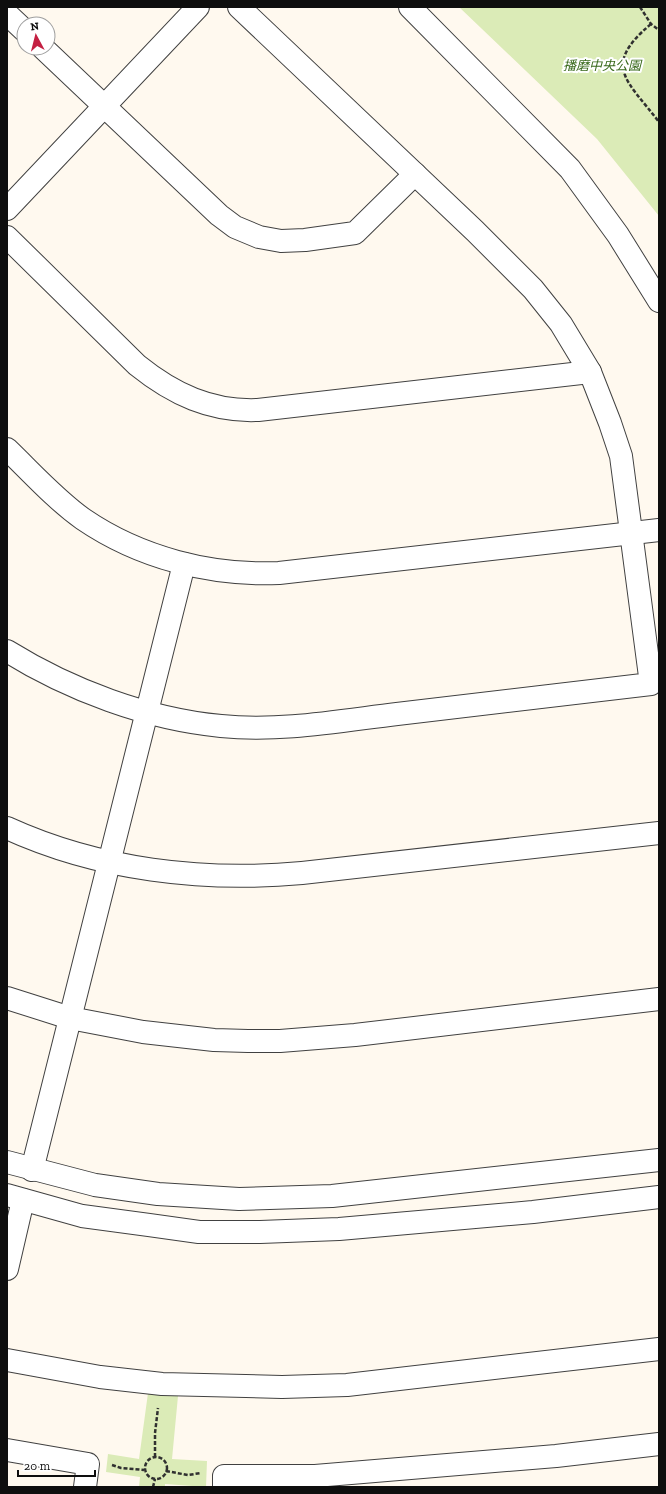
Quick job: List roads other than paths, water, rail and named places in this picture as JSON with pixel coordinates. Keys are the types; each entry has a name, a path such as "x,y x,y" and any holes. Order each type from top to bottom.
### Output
{"street":[{"path":"7,209 198,7"},
{"path":"7,651 59,680 147,712 186,721 223,727 294,726 650,684 621,456 604,405 590,372 560,324 533,290 415,174 239,7"},
{"path":"410,7 570,169 618,235 659,301"},
{"path":"7,14 16,22"},
{"path":"52,56 219,215 235,227 260,237 281,240 305,240 355,233 415,174"},
{"path":"7,237 148,374 177,393 198,402 216,407 240,411 258,410 590,372"},
{"path":"7,449 59,500 83,519 117,539 143,551 184,564 238,574 279,574 659,530"},
{"path":"32,1170 184,564"},
{"path":"7,828 51,845 109,862 172,873 200,876 264,877 659,832"},
{"path":"7,998 70,1018 143,1032 184,1037 248,1041 280,1041 355,1034 659,999"},
{"path":"7,1162 32,1170 95,1185 158,1194 239,1199 332,1196 659,1160"},
{"path":"7,1269 15,1198 82,1216 199,1232 260,1232 339,1229 517,1213 659,1197"},
{"path":"7,1360 100,1377 162,1384 226,1387 347,1385 659,1349"},
{"path":"224,1481 315,1476 556,1456 659,1444"},
{"path":"7,1450 88,1464 85,1487"}],"park label":[{"name":"播磨中央公園","path":"602,65"}]}
